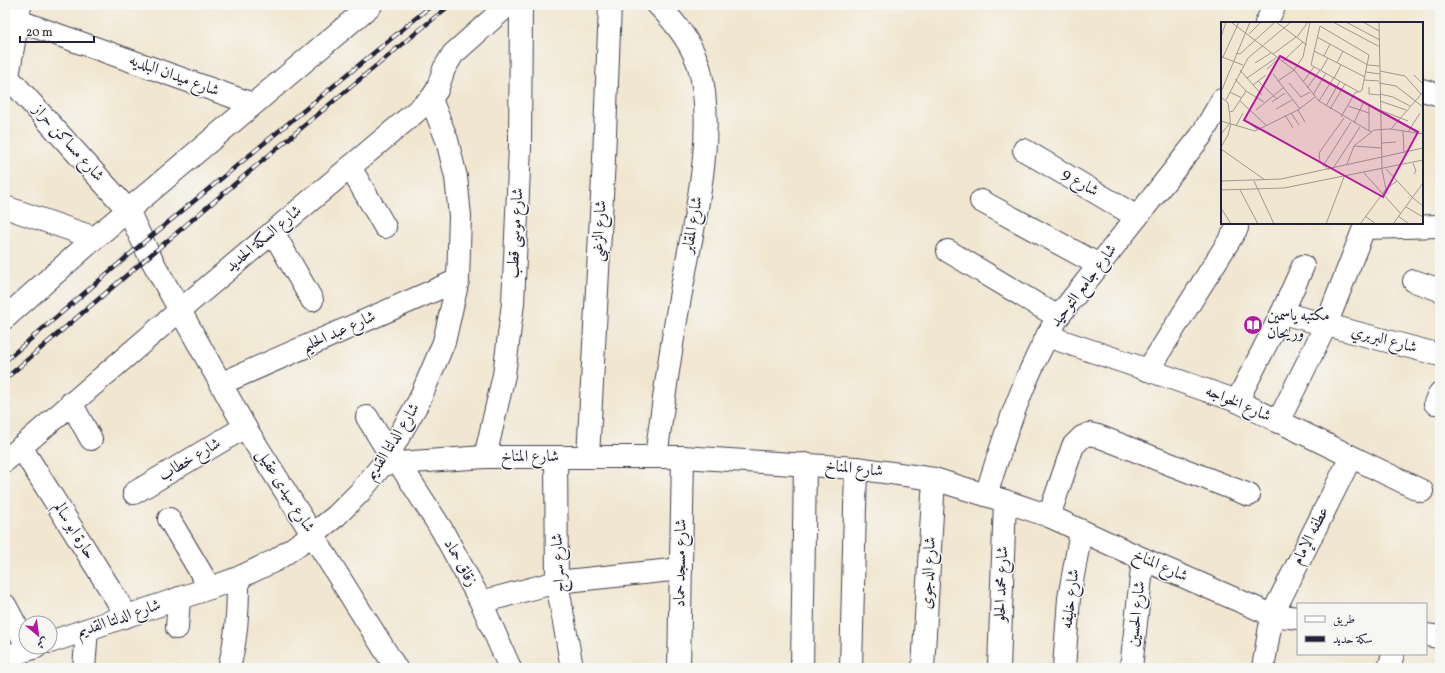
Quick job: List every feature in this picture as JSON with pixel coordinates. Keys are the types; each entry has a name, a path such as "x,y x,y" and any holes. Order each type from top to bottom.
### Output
{"street":[{"path":"5,318 95,238 371,5"},
{"name":"شارع السكة الحديد","path":"5,462 179,311 431,99 437,90 444,69 453,54 508,5"},
{"name":"شارع موسى قطب","path":"485,458 504,375 512,304 520,148 521,5"},
{"name":"شارع الزغبى","path":"588,457 604,159 610,5"},
{"name":"شارع المقابر","path":"656,457 669,363 701,184 705,141 704,98 699,69 688,42 672,18 658,5"},
{"path":"1266,22 1275,5"},
{"path":"6,80 14,13"},
{"name":"شارع ميدان البلديه","path":"14,13 253,104"},
{"name":"شارع مساكن حراز","path":"6,80 128,210 149,255 179,311"},
{"path":"1423,90 1440,94"},
{"name":"شارع الدلتا القديم","path":"58,639 238,578 276,560 336,516 390,460 419,401 444,342 458,280 460,216 456,177 447,140 431,99"},
{"name":"شارع جامع التوحيد","path":"996,498 1003,439 1047,336 1058,317 1201,136 1221,102"},
{"name":"شارع 9","path":"1024,150 1137,217"},
{"path":"350,167 386,227"},
{"path":"981,201 1099,265"},
{"path":"5,207 95,238"},
{"path":"1278,422 1326,325 1366,225 1440,226"},
{"path":"1148,370 1237,228"},
{"path":"273,232 312,300"},
{"path":"948,251 1058,317"},
{"path":"1237,401 1282,313 1303,266"},
{"name":"شارع عبد الحليم","path":"220,384 458,280"},
{"path":"1414,281 1440,290"},
{"name":"شارع سيدى عقيل","path":"179,311 245,428 396,668"},
{"name":"شارع البربري","path":"1282,313 1440,354"},
{"name":"شارع الخواجه","path":"1047,336 1237,401 1422,491"},
{"path":"72,403 91,439"},
{"name":"زقاق حماد","path":"367,418 390,460 442,530 481,602 510,668"},
{"name":"شارع خطاب","path":"134,493 245,428"},
{"path":"1049,516 1073,446 1082,437 1089,434 1098,436 1249,495"},
{"name":"حارة ابو سالم","path":"21,447 126,616"},
{"name":"شارع المناخ","path":"390,460 556,457 683,457 856,468 934,479 1049,516 1272,615 1297,618"},
{"name":"شارع سراج","path":"556,457 557,582 572,668"},
{"name":"شارع مسجد حماد","path":"679,668 683,457"},
{"name":"عطفه الإمام","path":"1263,668 1272,615 1351,457"},
{"path":"802,668 805,464"},
{"path":"851,668 856,468"},
{"name":"شارع الدجوى","path":"923,668 934,479"},
{"name":"شارع محمد الحلو","path":"996,498 999,668"},
{"path":"169,519 210,588"},
{"name":"شارع خليفه","path":"1064,668 1069,598 1081,531"},
{"name":"شارع الحسين","path":"1131,668 1143,559"},
{"path":"481,602 557,582 681,570"},
{"path":"229,668 235,644 238,610 238,578"},
{"path":"177,628 179,598"},
{"path":"5,605 18,627"},
{"path":"84,668 87,630"},
{"path":"1427,635 1440,637"},
{"path":"5,658 18,652"},
{"path":"1389,668 1394,655"}],"railway":[{"path":"5,361 143,243 432,5"},
{"path":"5,379 226,191 450,5"}],"place":[{"name":"مكتبه ياسمين وريحان","path":"1253,325"}]}
